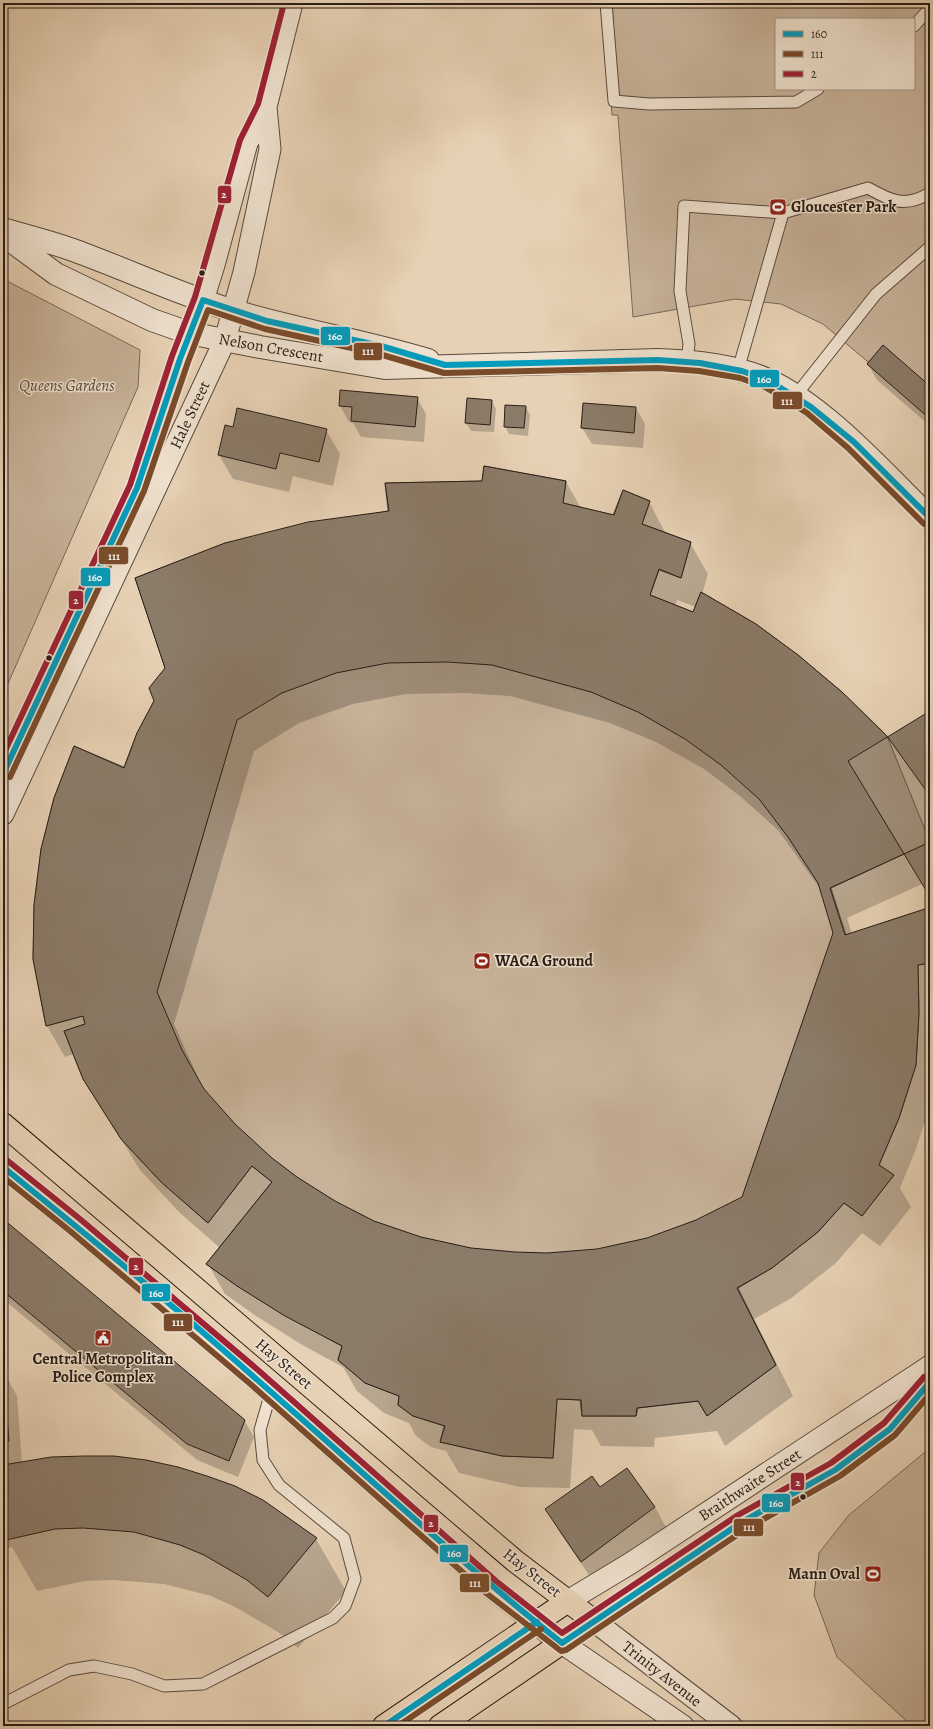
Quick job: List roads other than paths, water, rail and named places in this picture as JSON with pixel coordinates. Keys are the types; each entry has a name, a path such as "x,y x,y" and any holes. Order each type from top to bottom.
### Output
{"main road":[{"name":"Hay Street","path":"3,1124 514,1561 594,1621"},
{"name":"Hay Street","path":"3,1167 75,1225 271,1392 491,1587 562,1643"},
{"name":"Hay Street","path":"384,1726 568,1601"},
{"path":"440,1726 594,1621"}],"street":[{"name":"Hale Street","path":"3,774 137,488 189,333 203,300 247,143 266,107 292,3"},
{"name":"Hale Street","path":"3,814 224,340 244,272 270,148 266,107"},
{"name":"Nelson Crescent","path":"3,229 80,252 232,311 381,346 444,365"},
{"name":"Nelson Crescent","path":"3,235 56,274 152,320 189,333 224,340 385,368 444,365 658,360 687,361 738,370 768,380 796,395 838,429 930,518"},
{"name":"Braithwaite Street","path":"568,1601 631,1563 930,1366"},
{"name":"Braithwaite Street","path":"594,1621 742,1522 835,1470 890,1429 930,1382"},
{"name":"Trinity Avenue","path":"594,1621 731,1726"},
{"name":"Trinity Avenue","path":"562,1643 683,1726"}],"lane":[{"path":"606,3 614,101 649,104 796,102 816,90"},
{"path":"915,25 930,8"},
{"path":"687,361 689,344 680,291 684,206 783,213 868,188 889,200 910,202 930,193"},
{"path":"738,370 783,213"},
{"path":"796,395 876,294 930,247"},
{"path":"3,1704 69,1670 94,1666 132,1674 164,1686 203,1684 333,1618 345,1606 355,1579 344,1538 327,1522 279,1485 263,1460 260,1430 271,1392"}],"place":[{"name":"Gloucester Park","path":"778,207"},
{"name":"WACA Ground","path":"482,961"},
{"name":"Central Metropolitan Police Complex","path":"103,1338"},
{"name":"Mann Oval","path":"873,1574"}],"park label":[{"name":"Queens Gardens","path":"67,386"}]}
